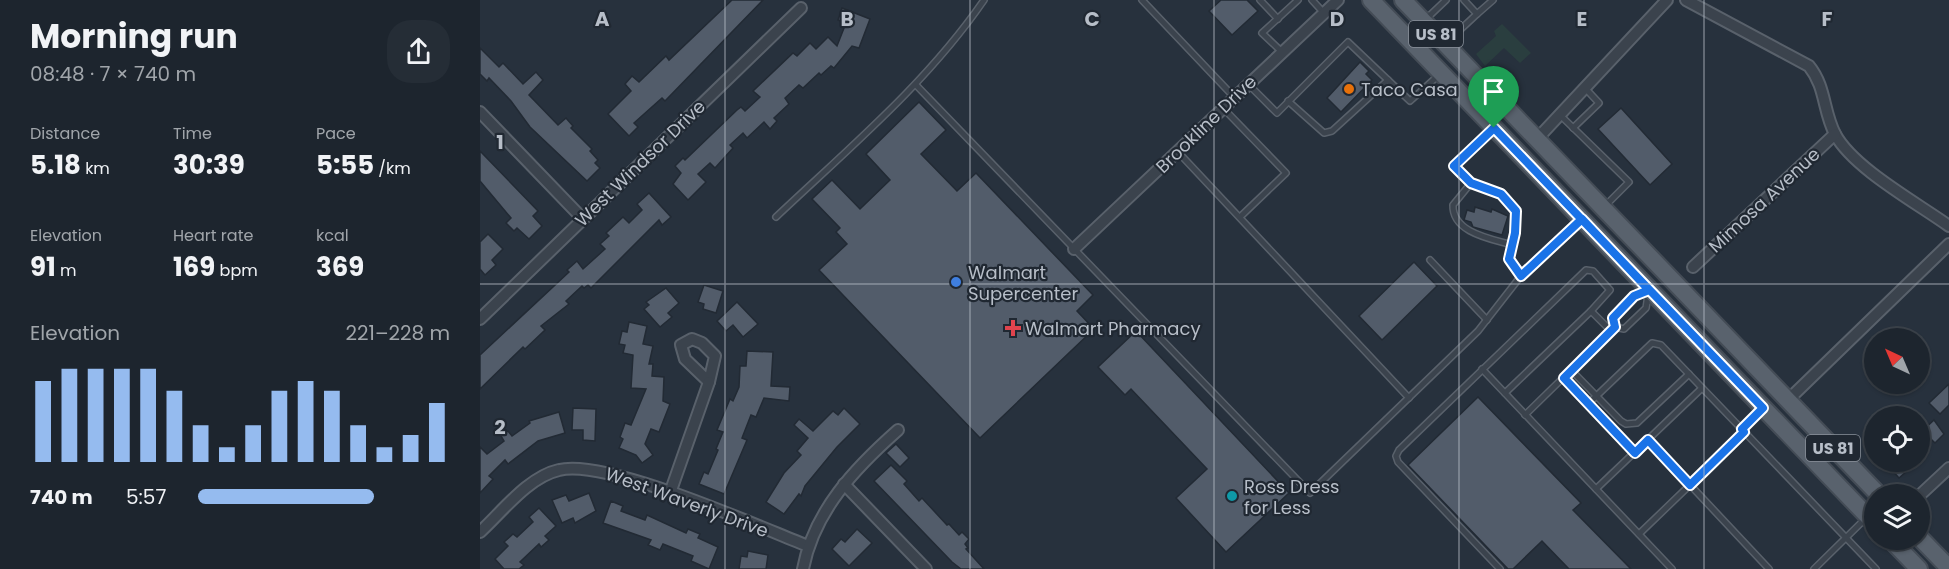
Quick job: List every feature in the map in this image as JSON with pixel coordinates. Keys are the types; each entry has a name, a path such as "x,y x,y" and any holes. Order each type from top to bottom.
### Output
{"main road":[{"name":"US 81","path":"1371,0 1763,408 1864,507"},
{"name":"US 81","path":"1403,0 1868,484"},
{"path":"1649,290 1666,274"},
{"path":"1930,548 1949,568"},
{"path":"1901,550 1919,569"}],"street":[{"name":"Brookline Drive","path":"1074,249 1338,0"},
{"path":"1537,139 1667,0"},
{"path":"1686,0 1809,66 1818,77 1835,134 1862,165 1949,226"},
{"name":"West Windsor Drive","path":"480,319 801,8"},
{"path":"480,112 583,219"},
{"name":"Mimosa Avenue","path":"1693,267 1835,134"},
{"path":"1788,400 1949,244"},
{"path":"670,493 709,382"},
{"path":"803,569 808,546 825,511 866,459 898,430"},
{"name":"West Waverly Drive","path":"480,532 536,480 558,470 577,468 600,470 670,493 808,546"},
{"path":"1930,486 1949,468"},
{"path":"844,484 926,569"}],"lane":[{"path":"776,217 916,85 960,36 984,0"},
{"path":"1142,0 1234,97"},
{"path":"1261,0 1278,19"},
{"path":"1282,52 1262,33 1298,0"},
{"path":"1312,0 1324,13"},
{"path":"1424,21 1446,0"},
{"path":"1464,0 1477,14"},
{"path":"1445,45 1493,0"},
{"path":"1248,84 1276,113 1348,42 1410,101 1442,73"},
{"path":"1288,101 1324,133 1332,131 1388,80"},
{"path":"916,85 1310,493 1487,320 1521,276 1582,219"},
{"path":"1574,128 1599,103 1585,88"},
{"path":"1223,108 1286,173 1240,217"},
{"path":"1560,115 1629,182 1603,209"},
{"path":"1494,128 1454,166 1471,183 1501,194 1516,211 1509,259 1521,276"},
{"path":"1178,151 1409,398"},
{"path":"1471,183 1453,205 1455,215 1467,230 1512,245"},
{"path":"1430,260 1487,320"},
{"path":"1500,569 1398,462 1396,456 1399,450 1482,369 1590,269 1610,290 1591,311 1504,393"},
{"path":"1526,415 1613,329 1613,318 1634,296 1649,290"},
{"path":"1591,311 1613,329 1624,329 1646,308 1649,290"},
{"path":"1588,404 1652,343 1661,345 1876,569"},
{"path":"1482,369 1672,569"},
{"path":"1572,371 1626,424 1637,423 1689,374"},
{"path":"1564,378 1635,453"},
{"path":"1596,489 1702,388"},
{"path":"1639,534 1690,485 1763,408"},
{"path":"1648,440 1769,569"},
{"path":"1814,569 1864,523"}],"green space":[{"path":"1502,24 1531,53 1520,63 1504,48 1485,66 1476,54 1496,36 1494,31"}],"building":[{"path":"732,0 763,0 665,101 662,98 634,123 638,127 629,136 608,114 631,91 625,84 632,76 639,82 666,56 669,60"},
{"path":"1221,0 1247,0 1258,11 1232,35 1209,11"},
{"path":"842,8 870,19 859,48 852,46 834,68 831,66 821,75 819,73 803,88 799,85 785,98 789,104 774,118 777,121 770,129 764,122 747,138 743,133 730,145 733,148 715,168 710,163 698,174 706,182 688,200 673,184 681,173 675,166 683,158 685,160 737,110 741,107 745,111 760,97 753,91 793,53 797,56 810,43 816,49 828,37 837,46 846,23 838,20"},
{"path":"480,48 499,67 503,63 523,84 536,72 543,80 529,95 558,125 566,118 573,126 571,128 592,149 590,151 598,160 595,163 600,168 587,181 530,127 511,101 489,78 487,81 480,74"},
{"name":"Taco Casa","path":"1360,62 1369,71 1366,74 1372,80 1341,112 1327,98"},
{"name":"Walmart Supercenter","path":"919,102 946,130 921,154 957,191 976,173 1093,295 1077,311 1094,329 980,438 819,270 847,244 836,232 840,228 812,199 832,180 860,209 890,180 866,154"},
{"path":"1621,108 1672,164 1650,185 1598,129"},
{"path":"480,151 538,211 533,216 542,226 529,239 517,228 514,231 506,223 511,218 480,181"},
{"path":"649,193 671,217 662,225 659,220 591,288 588,285 584,288 582,286 566,301 569,304 541,326 545,330 525,349 523,347 480,389 480,355 569,272 567,270 577,261 583,269 605,249 600,244 609,236 606,233 623,217 629,223 642,210 637,204"},
{"path":"1475,207 1491,212 1492,209 1508,216 1502,235 1473,227 1471,222 1464,220 1467,210 1474,212"},
{"path":"488,234 503,249 492,260 496,265 485,275 480,269 480,242"},
{"path":"1414,262 1437,286 1382,340 1359,316"},
{"path":"704,285 723,291 716,313 703,309 704,304 698,302"},
{"path":"666,288 679,303 668,313 672,317 660,327 644,309 649,305 646,302"},
{"path":"737,302 758,324 743,337 733,325 726,331 717,321"},
{"path":"629,322 647,326 643,344 653,346 649,364 653,364 652,376 664,377 663,401 670,404 659,432 651,429 645,444 653,455 642,463 636,455 619,448 625,423 631,425 646,389 631,388 633,355 623,353 625,345 619,344 622,331 627,332"},
{"path":"1136,331 1289,493 1226,552 1176,498 1207,469 1131,389 1125,395 1098,367"},
{"path":"747,351 773,352 771,386 790,387 789,401 764,398 756,417 751,415 742,438 747,440 724,494 699,484 704,472 708,474 718,450 716,449 723,432 717,430 730,399 733,401 739,387 740,366 746,366"},
{"path":"1949,384 1949,405 1940,414 1929,403"},
{"path":"1478,397 1581,503 1573,510 1631,569 1569,569 1542,541 1513,569 1508,569 1408,465"},
{"path":"573,408 596,409 595,441 583,440 583,430 572,430"},
{"path":"844,408 860,424 837,447 805,486 801,496 799,494 784,514 766,502 784,473 801,455 797,451 808,438 794,425 799,419 813,431 833,411 838,415"},
{"path":"559,412 565,433 538,441 508,464 505,460 489,476 493,479 480,493 480,447 487,454 504,441 501,436 508,431 512,436 530,423 529,421"},
{"path":"1934,420 1944,434 1935,443 1930,438 1930,424"},
{"path":"896,444 909,458 900,467 886,453"},
{"path":"891,465 907,481 904,484 919,501 922,498 947,525 949,524 959,535 962,532 969,539 965,544 968,548 966,549 984,569 961,569 952,562 874,481"},
{"path":"1894,472 1906,472 1899,478"},
{"path":"589,493 596,511 575,523 573,518 562,523 552,500 566,495 569,501"},
{"path":"611,501 623,506 621,511 645,520 647,515 686,533 688,529 700,534 698,538 718,547 709,569 691,561 693,556 663,544 660,550 648,545 651,540 603,523"},
{"path":"539,508 556,526 545,536 549,540 541,547 539,544 520,562 524,565 519,569 504,569 495,559 508,546 504,542 513,534 517,537 533,522 529,517"},
{"path":"857,529 872,543 849,566 832,549 841,539 845,542"},
{"path":"748,551 768,555 766,569 739,569 741,556 747,557"}],"place":[{"name":"Taco Casa","path":"1349,89"},
{"name":"Walmart Supercenter","path":"956,282"},
{"name":"Walmart Pharmacy","path":"1013,328"},
{"name":"Ross Dress for Less","path":"1232,496"}],"route":[{"path":"1494,128 1454,166 1471,183 1501,194 1516,211 1515,233 1509,259 1521,276 1524,272 1582,219 1649,290 1634,296 1613,318 1615,327 1564,378 1635,453 1648,440 1690,485 1744,432 1742,429 1763,408 1649,290 1604,242 1494,128"}]}
